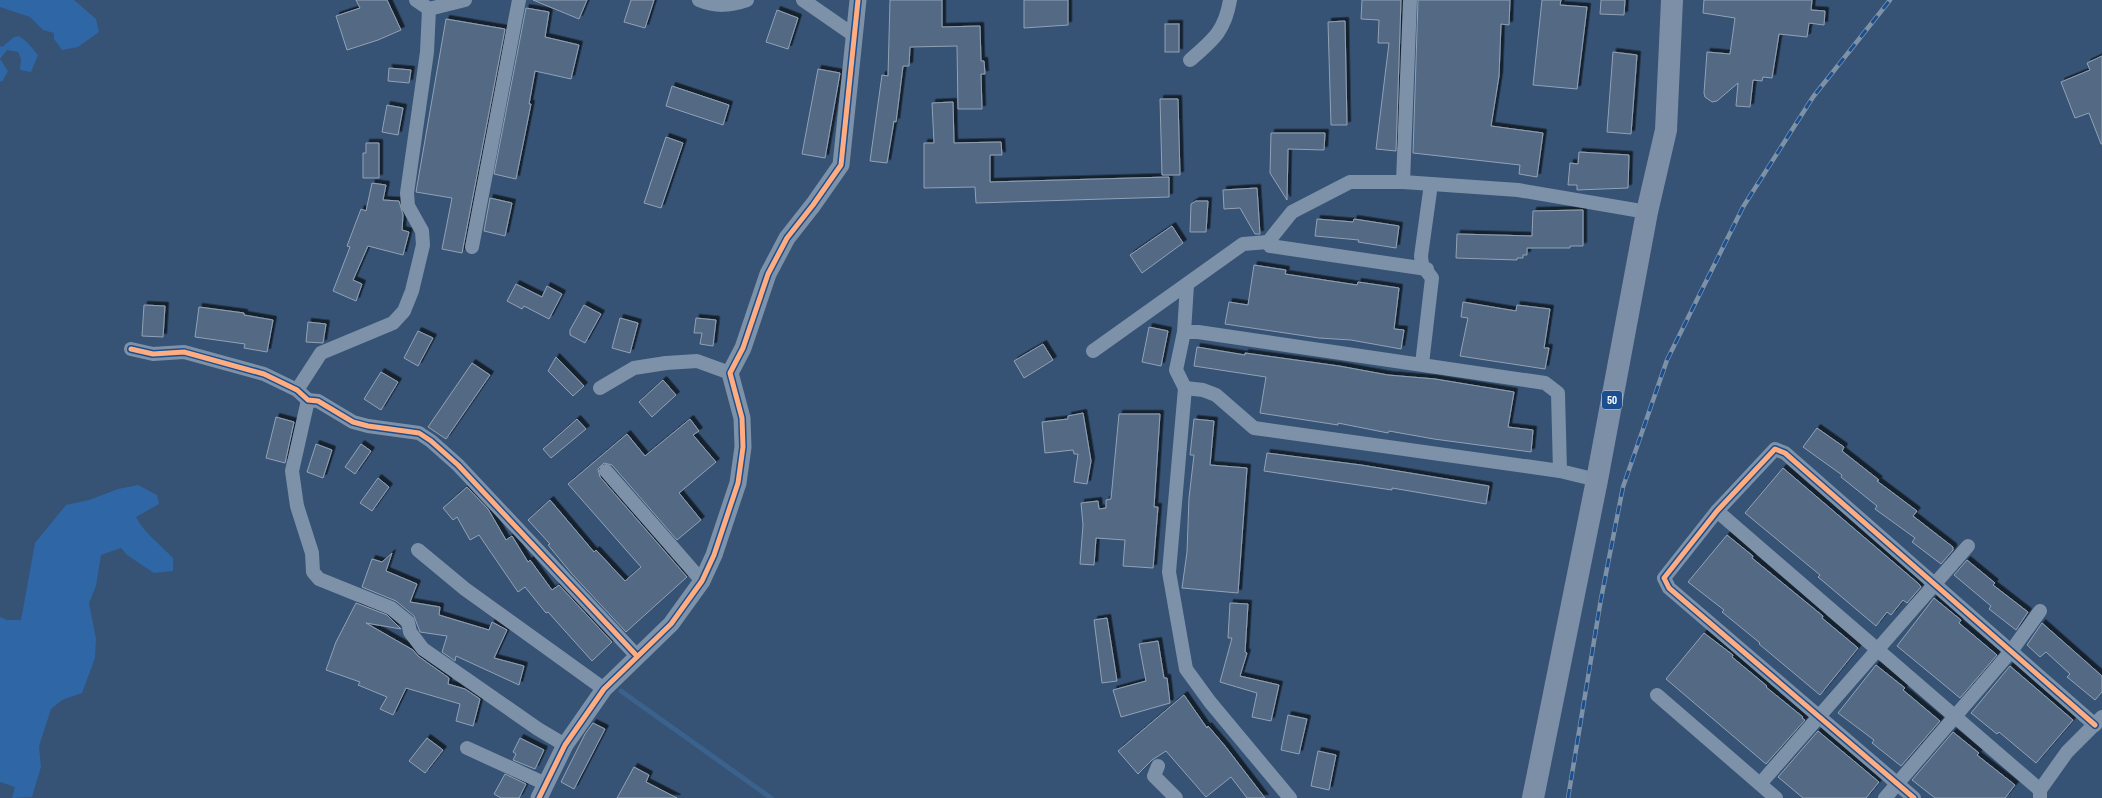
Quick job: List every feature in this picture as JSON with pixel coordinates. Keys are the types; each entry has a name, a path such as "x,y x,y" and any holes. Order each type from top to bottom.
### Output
{"main road":[{"name":"50","path":"1533,798 1597,480 1648,212 1666,130 1672,0"}],"street":[{"path":"416,0 429,9 465,0"},
{"path":"472,247 519,0"},
{"path":"699,0 712,5 732,5 747,0"},
{"path":"803,0 855,36"},
{"path":"467,748 542,791 565,746 604,689 671,624 702,581 714,555 738,484 743,447 742,418 730,373 743,348 768,274 787,238 813,205 841,165 858,0"},
{"path":"1190,60 1215,39 1228,15 1230,0"},
{"path":"1403,182 1410,0"},
{"path":"297,390 321,353 393,323 404,311 412,291 423,245 422,231 408,206 407,193 427,52 429,9"},
{"path":"1093,351 1243,244 1268,242 1292,212 1350,182 1403,182 1518,190 1648,212"},
{"path":"1422,364 1432,278 1427,269 1422,265 1421,256 1431,184"},
{"path":"1268,242 1270,246 1427,269"},
{"path":"1187,285 1184,332 1176,370 1185,388 1169,572 1186,669 1210,702 1290,798"},
{"path":"1184,332 1198,332 1545,383 1558,393 1560,471"},
{"path":"131,349 153,354 184,352 264,374 297,390 308,400 318,401 353,422 419,433 431,441 458,465 637,656"},
{"path":"600,388 634,368 666,363 696,361 730,373"},
{"path":"1185,388 1203,390 1216,395 1254,428 1560,471 1597,480"},
{"path":"308,400 292,471 297,506 312,553 313,572 319,579 391,608 408,622 410,632 423,649 565,746"},
{"path":"1717,511 2040,794 2067,752 2098,721 2012,650 1785,454 1775,449 1717,511 1664,578 1670,588 1914,798"},
{"path":"606,471 702,581"},
{"path":"1760,784 1820,717 1934,583 1968,546"},
{"path":"418,550 465,589 604,689"},
{"path":"1885,798 2012,650 2040,611"},
{"path":"1657,695 1776,798"},
{"path":"1158,766 1154,776 1176,798"}],"shaded area":[{"path":"0,0 74,0 96,19 99,32 78,47 62,50 54,39 54,33 43,30 30,17 0,7"},
{"path":"19,36 27,42 38,55 31,72 20,70 21,59 18,52 7,50 0,59 0,46 2,47 14,37"},
{"path":"0,59 8,71 2,82 0,81"},
{"path":"138,485 157,495 159,504 136,517 148,533 173,558 173,571 154,573 127,555 121,548 101,555 96,586 89,603 96,639 95,658 82,693 62,700 51,709 39,746 41,767 32,797 12,798 15,787 0,782 0,617 7,620 21,620 35,543 66,505 89,500 118,489"}],"building":[{"path":"356,0 387,0 401,30 378,40 347,50 336,16 360,8"},
{"path":"533,0 587,0 579,19"},
{"path":"631,0 654,0 645,28 624,22"},
{"path":"890,0 942,0 942,27 980,26 981,61 984,61 985,74 981,74 982,109 958,109 957,46 910,47 909,66 903,66 896,122 894,121 887,163 870,161 882,75 888,76"},
{"path":"1024,0 1068,0 1068,25 1024,28"},
{"path":"1362,0 1401,0 1396,151 1376,149 1389,43 1378,43 1379,20 1361,19"},
{"path":"1418,0 1510,0 1509,25 1501,24 1499,76 1491,126 1543,133 1537,177 1519,174 1520,165 1413,153"},
{"path":"1542,0 1561,0 1560,5 1587,7 1577,89 1533,85"},
{"path":"1601,0 1625,0 1624,15 1600,14"},
{"path":"1704,0 1812,0 1811,10 1825,11 1824,25 1809,23 1807,37 1779,34 1772,78 1763,77 1762,81 1753,80 1750,107 1736,106 1738,83 1717,101 1712,102 1705,97 1704,93 1707,52 1730,54 1735,18 1703,13"},
{"path":"526,8 549,12 545,37 579,45 571,79 535,71 529,104 531,104 516,179 494,174"},
{"path":"777,10 798,18 788,49 766,42"},
{"path":"446,19 505,29 462,253 442,249 452,198 416,192"},
{"path":"1345,21 1347,125 1331,125 1328,22"},
{"path":"1165,24 1179,24 1179,52 1165,52"},
{"path":"1613,52 1637,55 1631,134 1607,132"},
{"path":"2102,56 2101,144 2089,113 2075,118 2061,82 2090,70 2087,63"},
{"path":"389,68 411,70 409,83 388,81"},
{"path":"818,69 840,73 825,158 802,154"},
{"path":"672,86 729,105 723,125 666,106"},
{"path":"1160,99 1178,99 1180,175 1162,175"},
{"path":"953,102 954,143 1001,142 1002,155 990,155 990,182 1169,177 1169,197 976,203 975,187 924,188 924,143 934,143 932,103"},
{"path":"387,105 403,108 398,135 382,132"},
{"path":"1271,133 1325,133 1324,150 1288,149 1287,200 1270,173"},
{"path":"666,137 683,143 661,208 644,203"},
{"path":"366,143 379,143 379,178 363,178 363,153 366,153"},
{"path":"1579,152 1629,155 1628,188 1577,190 1577,185 1568,185 1570,163 1578,164"},
{"path":"372,183 386,185 383,200 399,201 403,215 402,230 409,232 403,255 368,246 353,280 362,284 356,301 333,291 350,247 347,246 361,209 366,211"},
{"path":"1257,188 1260,234 1255,234 1240,208 1224,209 1223,190"},
{"path":"490,198 512,203 505,236 484,231"},
{"path":"1196,201 1208,201 1206,232 1190,232 1191,204"},
{"path":"1583,210 1583,246 1570,246 1570,248 1527,248 1527,255 1523,255 1523,258 1517,258 1517,260 1456,258 1457,234 1532,236 1533,211"},
{"path":"1317,219 1353,222 1354,219 1399,226 1396,248 1358,242 1359,240 1315,236"},
{"path":"1172,226 1183,243 1142,273 1130,255"},
{"path":"1254,265 1286,270 1285,274 1357,285 1358,282 1399,288 1394,329 1404,330 1401,349 1351,340 1319,338 1225,324 1229,302 1248,305"},
{"path":"516,284 542,297 547,286 562,294 549,319 524,306 522,309 507,301"},
{"path":"1463,302 1516,311 1517,305 1550,309 1544,348 1549,348 1545,369 1460,356 1468,318 1461,317"},
{"path":"144,305 165,306 163,337 142,336"},
{"path":"584,305 601,314 585,343 570,335 570,330"},
{"path":"199,307 244,313 244,315 273,320 267,352 244,348 245,344 195,337"},
{"path":"620,318 638,323 630,353 612,348"},
{"path":"696,318 716,320 713,346 700,344 702,333 694,333"},
{"path":"308,322 326,324 323,343 306,342"},
{"path":"1149,327 1168,331 1161,366 1142,362"},
{"path":"418,331 433,338 418,366 404,358"},
{"path":"1043,344 1053,360 1024,378 1014,361"},
{"path":"1197,347 1245,355 1245,353 1339,366 1388,375 1435,379 1514,392 1508,427 1533,430 1531,452 1434,439 1389,431 1388,433 1338,423 1338,425 1260,413 1266,377 1194,366"},
{"path":"556,357 584,386 573,396 548,371"},
{"path":"472,363 490,375 446,439 428,427"},
{"path":"381,372 398,382 381,410 364,399"},
{"path":"663,380 676,395 652,417 639,402"},
{"path":"1083,413 1091,461 1087,484 1074,482 1078,454 1074,454 1073,450 1045,453 1042,422 1068,419 1068,416"},
{"path":"1119,414 1160,414 1154,507 1158,507 1153,568 1123,566 1125,540 1096,538 1094,565 1080,564 1083,525 1081,503 1098,501 1099,509 1106,508 1106,500 1111,499"},
{"path":"276,417 294,422 285,463 266,458"},
{"path":"577,419 586,429 551,458 543,449"},
{"path":"690,419 699,431 693,435 716,462 679,493 701,520 677,540 612,465 604,463 598,469 600,477 687,577 626,632 572,574 548,545 550,544 528,520 550,500 594,552 596,550 625,581 641,567 568,484 627,434 645,456"},
{"path":"1194,419 1214,421 1210,465 1247,468 1238,593 1182,588 1187,552 1189,498 1194,455 1190,455"},
{"path":"1817,428 1844,447 1842,451 1879,480 1877,481 1917,511 1913,516 1953,547 1953,550 1941,564 1912,542 1915,538 1875,509 1877,506 1841,477 1842,475 1803,447"},
{"path":"316,444 332,450 323,478 307,472"},
{"path":"361,444 371,451 355,474 345,467"},
{"path":"1267,453 1361,465 1489,486 1486,504 1392,488 1392,490 1264,471"},
{"path":"1783,468 1921,587 1907,603 1903,600 1891,615 1887,612 1876,626 1818,577 1820,575 1745,513"},
{"path":"378,478 389,487 372,511 360,503"},
{"path":"467,487 488,509 506,540 512,536 528,562 530,560 552,590 559,585 612,642 592,661 548,612 546,613 525,587 518,592 479,535 470,540 457,517 453,520 443,508"},
{"path":"1727,535 1753,556 1752,558 1823,616 1822,618 1858,648 1820,695 1722,612 1724,610 1688,582"},
{"path":"392,553 386,571 417,584 410,602 440,607 439,615 489,630 492,622 507,630 494,658 524,666 519,685 456,656 455,661 442,652 447,636 420,632 414,616 396,601 362,587 372,559 382,562"},
{"path":"1967,560 1995,583 1993,585 2028,612 2016,630 1989,609 1991,606 1954,575"},
{"path":"1934,598 1961,620 1959,623 1997,655 1960,698 1897,646"},
{"path":"356,603 387,615 401,629 366,623 413,650 418,656 449,678 448,684 465,689 480,699 473,726 456,721 460,704 406,688 393,715 380,709 387,697 358,685 360,682 326,670 336,642"},
{"path":"1230,603 1248,604 1245,652 1247,653 1240,676 1279,685 1271,721 1252,717 1257,693 1220,682 1232,638 1228,638"},
{"path":"1107,618 1117,681 1102,683 1094,620"},
{"path":"2042,623 2102,676 2102,692 2095,700 2067,677 2070,674 2046,652 2040,657 2027,645"},
{"path":"1704,633 1733,655 1732,657 1805,720 1766,764 1666,679"},
{"path":"1158,641 1164,678 1167,678 1170,703 1121,717 1113,690 1146,681 1139,644"},
{"path":"1876,665 1905,688 1903,690 1940,721 1901,766 1872,743 1874,740 1838,713"},
{"path":"2010,666 2073,720 2036,763 1999,732 1997,734 1971,713"},
{"path":"1184,695 1207,728 1208,726 1225,746 1265,798 1247,798 1231,777 1206,797 1166,751 1152,760 1138,774 1118,751"},
{"path":"1288,715 1307,719 1299,754 1281,750"},
{"path":"593,723 605,729 574,789 561,782 585,734"},
{"path":"1818,731 1879,782 1866,798 1803,798 1778,777"},
{"path":"1953,732 1979,753 1977,755 2015,785 2005,798 1935,798 1912,780"},
{"path":"427,738 443,750 425,773 409,761"},
{"path":"520,738 544,750 535,769 513,760 516,754 513,752"},
{"path":"1318,751 1336,755 1329,790 1311,786"},
{"path":"634,767 649,775 646,782 677,798 617,798"},
{"path":"505,774 526,784 519,798 501,798 494,794"}],"waterway":[{"path":"621,691 771,798"}],"railway":[{"path":"1568,798 1601,599 1623,487 1667,360 1743,207 1813,97 1890,0"}],"cycle path":[{"path":"539,798 565,745 604,689 671,624 702,581 714,555 738,483 743,447 742,418 730,373 743,348 768,274 787,238 813,205 841,165 858,0"},
{"path":"131,349 153,354 184,352 264,374 297,390 308,400 318,401 353,422 368,426 419,433 431,441 458,465 637,656"},
{"path":"1914,798 1669,588 1664,578 1717,511 1775,449 1785,453 2095,725"}]}
